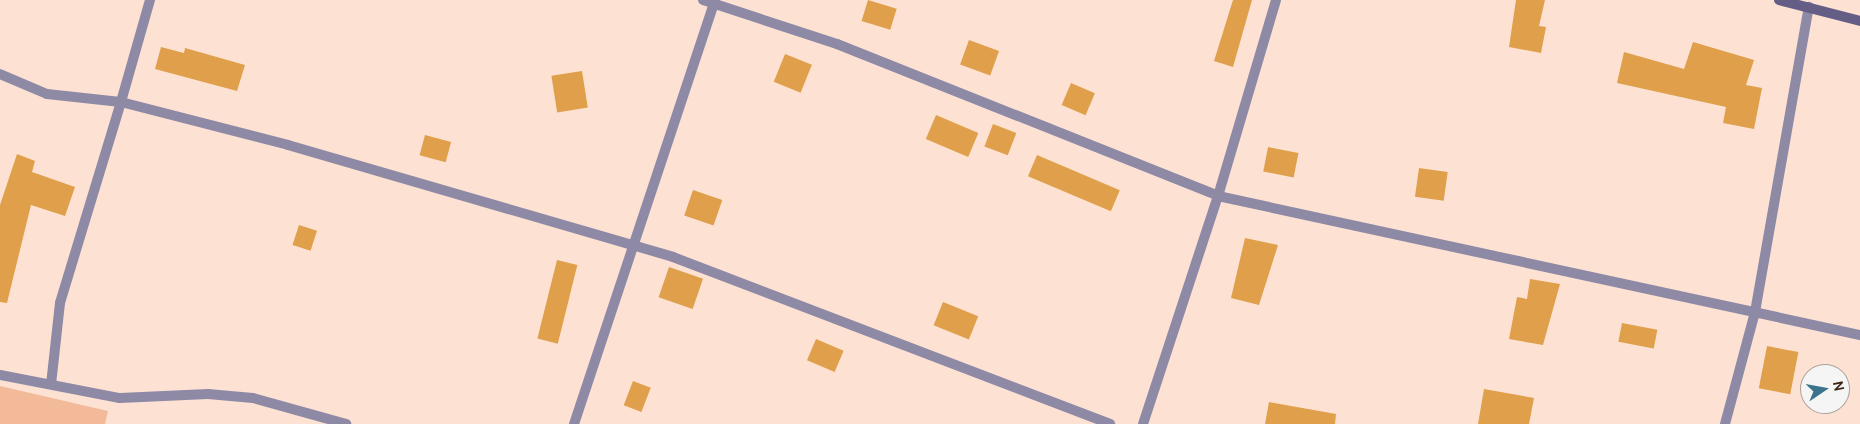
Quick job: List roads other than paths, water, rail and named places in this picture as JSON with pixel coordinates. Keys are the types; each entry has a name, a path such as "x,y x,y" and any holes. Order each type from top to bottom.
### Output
{"street":[{"path":"52,384 60,303 150,0"},
{"path":"703,0 715,2 837,44 1218,196 1860,334"},
{"path":"1142,424 1218,196 1276,0"},
{"path":"1779,0 1802,4 1860,21"},
{"path":"574,424 636,248 715,2"},
{"path":"1725,424 1755,312 1802,4"},
{"path":"0,74 47,94 120,102 288,145 636,248 673,257 1110,424"},
{"path":"0,374 120,398 208,394 253,398 346,424"}]}
